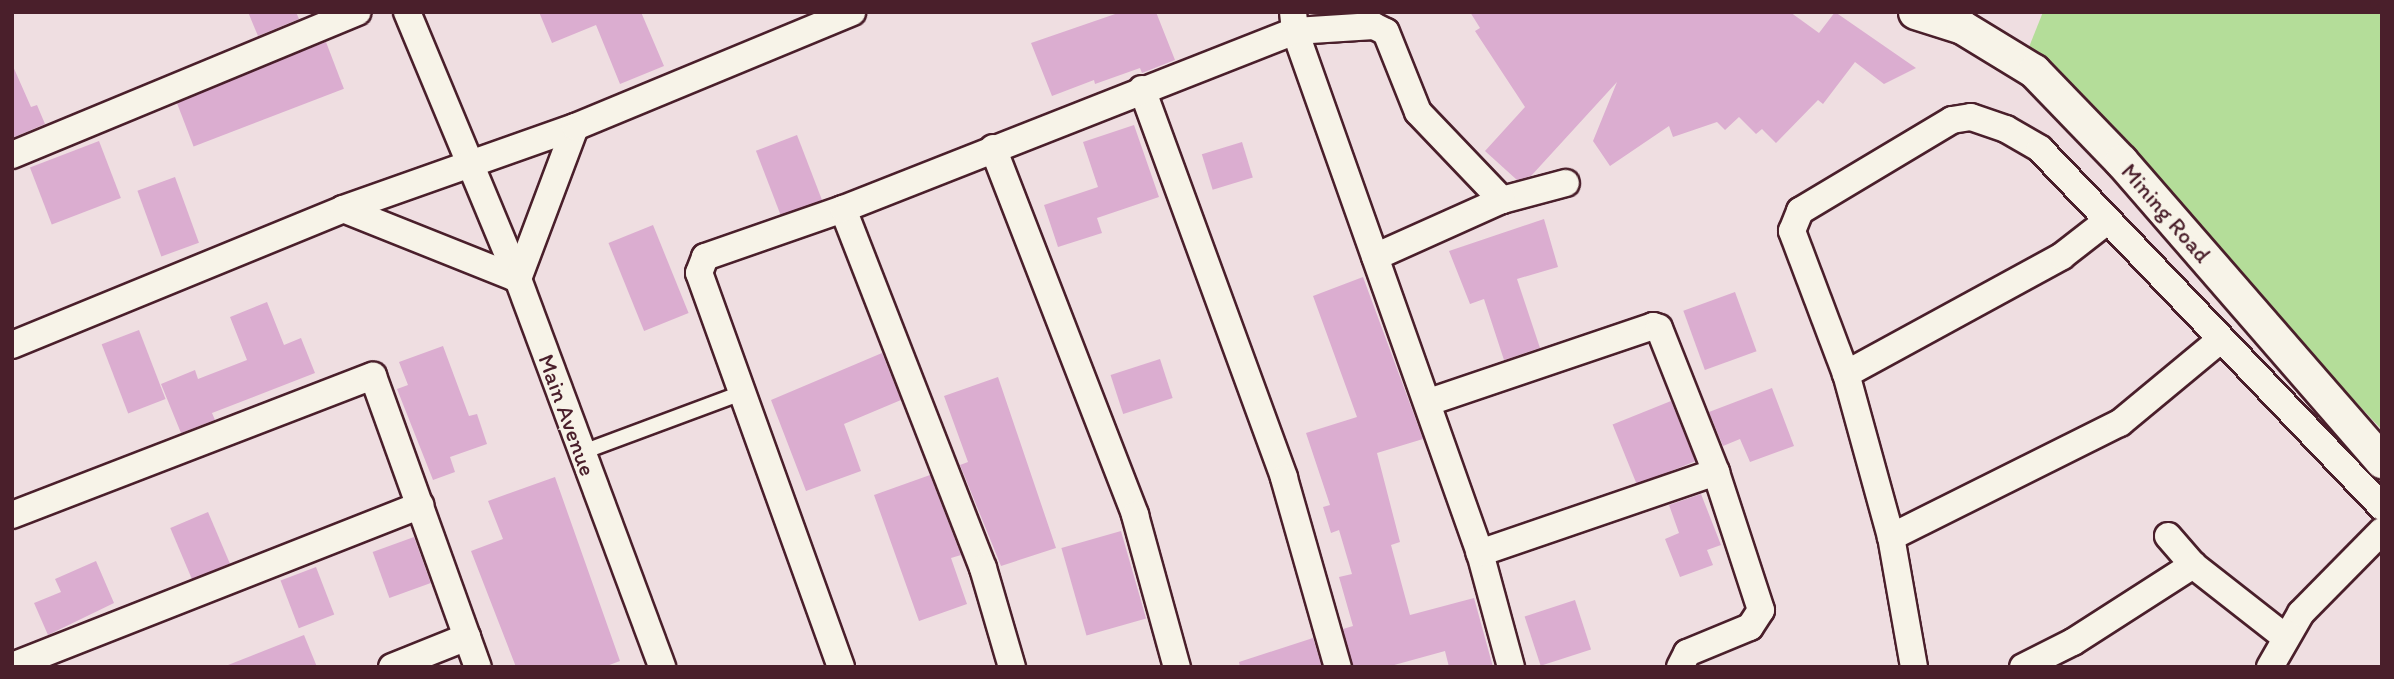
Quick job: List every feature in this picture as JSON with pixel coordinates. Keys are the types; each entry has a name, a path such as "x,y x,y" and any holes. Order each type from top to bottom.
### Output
{"street":[{"path":"12,155 358,12"},
{"name":"Main Avenue","path":"407,12 468,165 518,279 580,453 662,667"},
{"path":"12,345 343,209 575,127 852,12"},
{"name":"Mining Road","path":"1917,13 1962,27 2034,71 2121,161 2382,461"},
{"path":"1294,22 1480,553 1511,667"},
{"path":"841,667 699,273 700,264 705,257 843,209 1142,89 1294,22 1383,28 1418,113 1502,200"},
{"path":"1142,89 1284,478 1338,667"},
{"path":"1914,667 1891,537 1846,374 1792,231 1800,211 1952,120 1971,117 2006,129 2040,149 2382,507"},
{"path":"343,209 518,279 575,127"},
{"path":"993,148 1135,515 1177,667"},
{"path":"1375,257 1502,200 1566,183"},
{"path":"843,209 983,568 1012,667"},
{"path":"1846,374 2062,256 2107,221"},
{"path":"1429,402 1653,326 1659,328 1716,472 1761,610 1750,627 1687,653 1681,667"},
{"path":"1891,537 2120,424 2220,340"},
{"path":"12,515 373,376 478,667"},
{"path":"1480,553 1716,472"},
{"path":"12,666 420,505"},
{"path":"2270,667 2301,613 2382,531"},
{"path":"2168,536 2193,565 2286,638"},
{"path":"2023,667 2075,654 2193,565"},
{"path":"392,667 467,637"}],"lane":[{"path":"580,453 741,393"}],"green space":[{"path":"2043,12 2382,12 2382,430 2027,52"}],"building":[{"path":"248,12 296,12 299,19 258,36"},
{"path":"539,12 641,12 664,66 620,84 596,25 552,43"},
{"path":"1121,12 1156,12 1175,60 1142,73 1140,68 1095,84 1094,80 1052,96 1031,43"},
{"path":"1470,12 1790,12 1819,33 1835,12 1916,68 1884,84 1855,62 1823,104 1818,100 1776,143 1762,129 1756,134 1739,117 1725,130 1717,122 1673,137 1669,126 1610,166 1593,141 1617,82 1531,176 1517,180 1485,151 1525,107 1475,31 1480,28"},
{"path":"326,42 344,89 194,146 176,100"},
{"path":"12,64 31,107 37,105 45,124 12,138"},
{"path":"1134,125 1159,197 1097,218 1102,233 1058,247 1044,205 1098,187 1083,142"},
{"path":"797,135 822,200 781,216 756,151"},
{"path":"99,141 121,198 52,224 30,168"},
{"path":"1242,142 1253,177 1213,190 1202,154"},
{"path":"175,177 199,243 161,256 137,191"},
{"path":"1544,219 1558,267 1517,279 1540,348 1504,360 1484,299 1470,304 1449,251"},
{"path":"653,225 689,313 644,331 608,243"},
{"path":"1363,277 1423,439 1377,453 1400,542 1391,545 1410,615 1474,598 1493,667 1449,667 1445,651 1387,667 1353,667 1343,629 1353,626 1339,577 1352,574 1339,530 1331,533 1323,507 1330,505 1306,433 1357,417 1313,296"},
{"path":"1735,292 1757,351 1705,370 1683,311"},
{"path":"267,302 284,345 301,338 315,373 212,413 215,420 181,433 161,384 195,370 198,379 247,360 230,317"},
{"path":"139,330 166,399 128,413 102,344"},
{"path":"443,346 469,416 477,414 487,444 450,457 455,472 433,480 397,389 408,385 399,362"},
{"path":"882,353 901,400 844,424 861,471 806,491 771,400"},
{"path":"1160,359 1173,398 1123,414 1111,375"},
{"path":"998,377 1056,548 1001,566 960,465 968,462 944,396"},
{"path":"1772,388 1794,446 1750,462 1740,439 1723,446 1709,412"},
{"path":"1671,401 1695,461 1637,485 1613,425"},
{"path":"930,475 961,555 951,558 967,604 919,621 874,495"},
{"path":"555,477 620,661 604,667 516,667 471,551 503,539 488,501"},
{"path":"1701,494 1721,545 1707,550 1713,565 1680,577 1665,539 1679,533 1669,505"},
{"path":"208,512 230,564 192,580 170,528"},
{"path":"1121,531 1146,618 1086,636 1061,548"},
{"path":"414,537 431,583 389,598 373,552"},
{"path":"96,561 114,603 48,635 34,603 61,592 55,579"},
{"path":"316,567 334,615 299,628 281,581"},
{"path":"1575,600 1591,649 1541,666 1525,616"},
{"path":"304,635 317,667 228,667 228,665"},
{"path":"1313,638 1322,667 1240,667 1239,662"}]}
